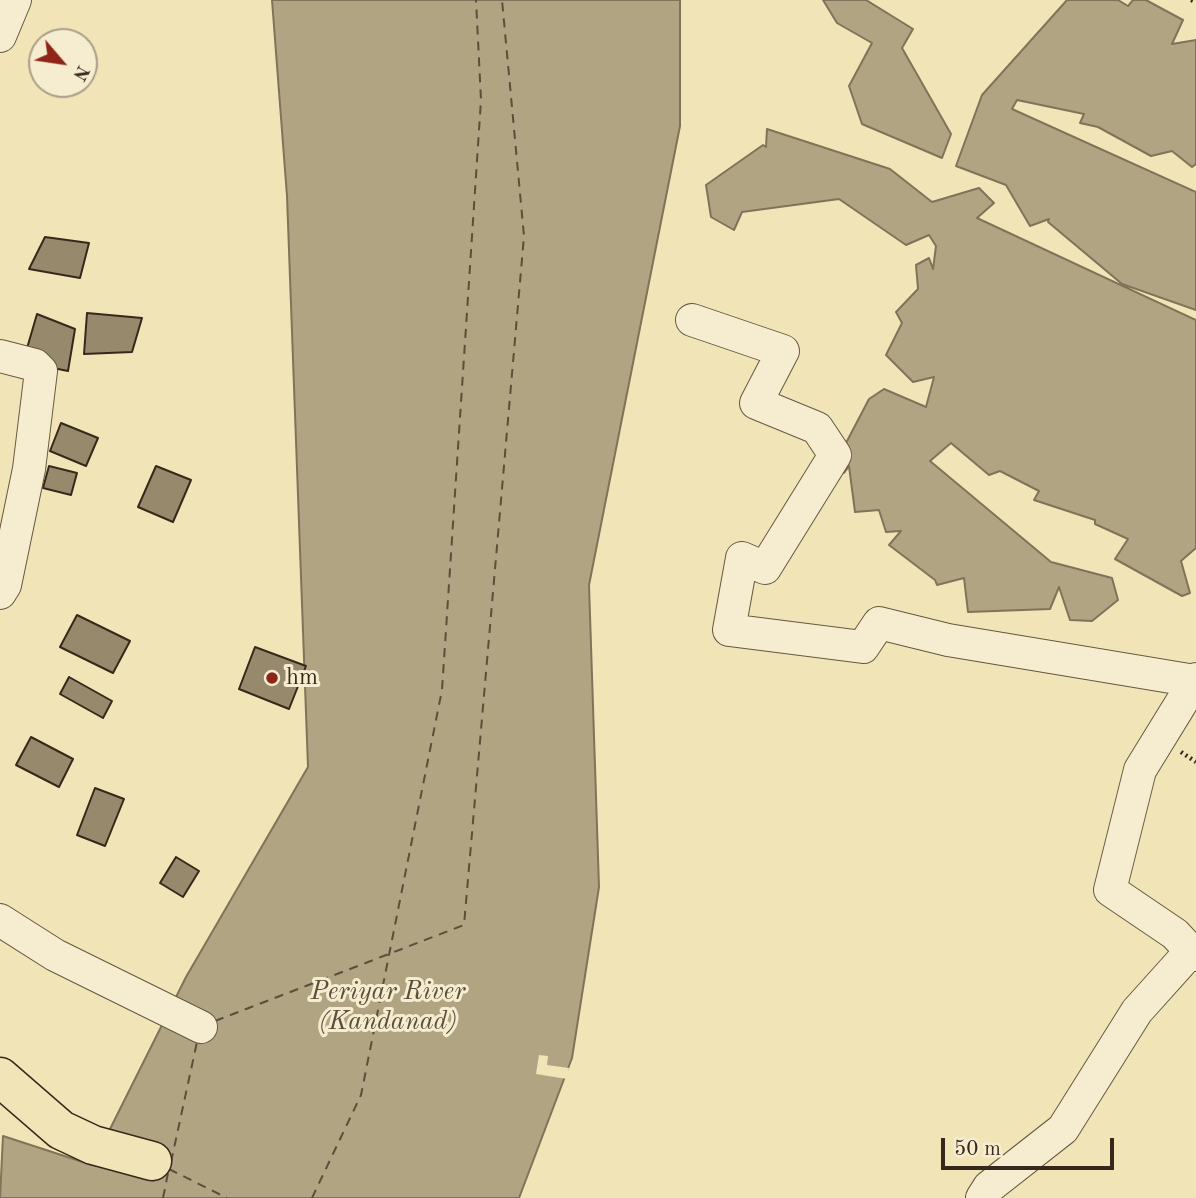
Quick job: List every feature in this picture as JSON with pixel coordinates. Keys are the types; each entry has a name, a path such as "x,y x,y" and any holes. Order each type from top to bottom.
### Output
{"main road":[{"path":"0,1077 61,1130 93,1145 152,1161"}],"street":[{"path":"0,36 15,0"},
{"path":"692,320 783,351 756,403 817,428 835,455 765,568 742,558 729,630 863,646 879,624 948,640 1195,680 1140,770 1110,890 1175,934 1193,953 1137,1011 1063,1129 989,1187 982,1198"},
{"path":"0,356 35,365 41,372 29,469 2,587"},
{"path":"0,919 55,955 201,1027"}],"path":[{"path":"1191,0 1196,2"}],"water":[{"name":"Periyar River (Kandanad)","path":"272,0 680,0 680,126 589,585 599,887 572,1058 519,1198 0,1198 3,1136 92,1165 186,977 308,767 287,196"},
{"path":"823,0 866,0 913,29 902,48 951,134 942,158 862,124 849,86 872,43 837,23"},
{"path":"1067,0 1118,0 1128,6 1133,0 1146,0 1183,20 1172,44 1196,40 1196,164 1192,167 1172,151 1151,156 1098,127 1080,123 1084,114 1017,100 1012,109 1196,192 1196,310 1122,284 1048,222 1049,219 1030,226 1006,185 956,166 982,95"},
{"path":"767,129 890,169 932,202 979,188 994,203 977,218 1196,320 1196,548 1181,561 1190,593 1182,596 1115,559 1128,539 1095,524 1095,520 1034,500 1039,491 1000,471 989,475 951,443 930,461 1051,562 1112,578 1118,600 1092,621 1070,620 1059,587 1050,609 968,612 964,578 937,585 935,580 889,545 901,531 886,532 879,510 855,512 849,466 844,473 834,466 869,399 884,389 926,407 934,377 913,382 886,355 902,323 896,312 918,289 916,265 929,258 933,269 936,246 929,235 906,245 839,199 742,212 734,230 711,217 706,185 763,145 766,147"}],"pier":[{"path":"539,1055 548,1056 547,1065 569,1068 567,1079 536,1074"}],"building":[{"path":"45,237 89,243 80,278 29,269"},
{"path":"87,313 142,318 132,352 84,354"},
{"path":"37,314 75,329 68,371 23,362"},
{"path":"61,423 98,438 86,466 50,451"},
{"path":"49,466 77,473 71,495 43,488"},
{"path":"156,466 191,480 173,522 138,507"},
{"path":"77,615 130,641 113,673 60,647"},
{"name":"hm","path":"255,647 306,666 289,709 239,689"},
{"path":"69,677 112,701 103,718 60,694"},
{"path":"31,737 73,759 59,787 16,765"},
{"path":"95,788 124,799 105,846 77,835"},
{"path":"176,857 199,871 183,897 160,883"}],"ferry route":[{"path":"312,1198 361,1095 442,690 481,100 476,0"},
{"path":"215,1021 464,925 524,236 502,0"},
{"path":"171,1162 197,1042"},
{"path":"163,1198 169,1168"},
{"path":"169,1169 227,1198"}],"place":[{"name":"hm","path":"272,678"}]}
